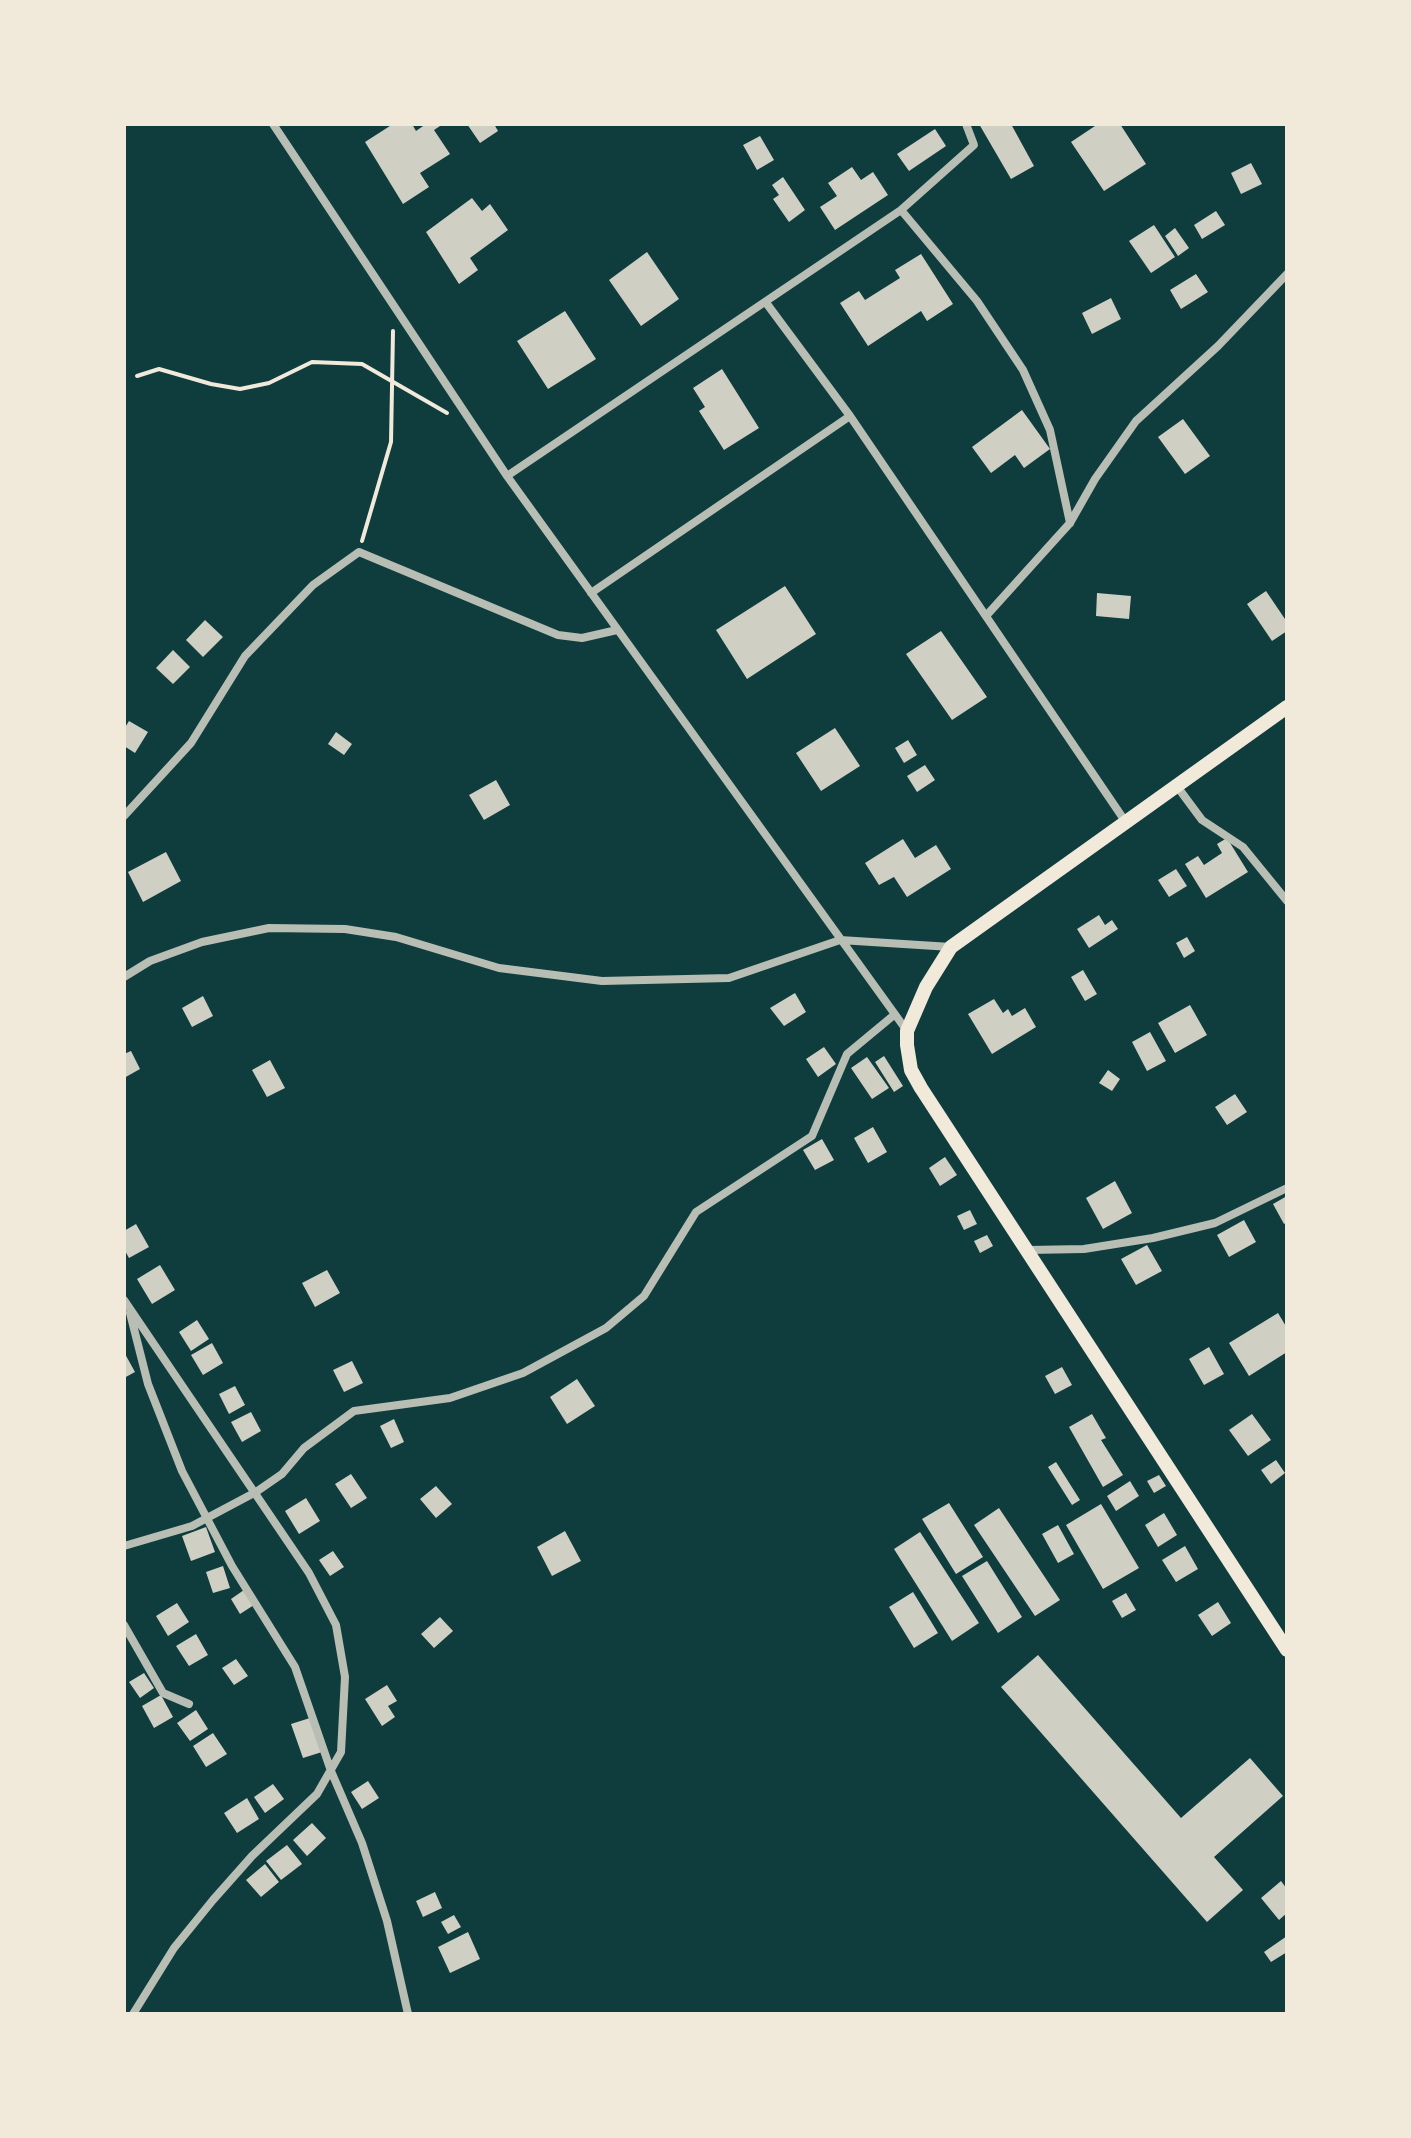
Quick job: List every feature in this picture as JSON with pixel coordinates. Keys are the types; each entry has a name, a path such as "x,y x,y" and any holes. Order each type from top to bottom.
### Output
{"main road":[{"path":"1287,707 951,947 926,987 907,1031 911,1070 921,1088 1287,1650"}],"street":[{"path":"273,124 507,476 907,1031"},
{"path":"507,476 767,304 901,210 974,145 966,124"},
{"path":"901,210 977,301 1023,370 1050,430 1070,523"},
{"path":"986,616 1070,523 1095,479 1136,421 1218,346 1287,274"},
{"path":"767,304 850,416 1125,821"},
{"path":"591,593 850,416"},
{"path":"124,816 191,743 245,656 313,585 359,552 558,635 582,638 617,630"},
{"path":"1176,785 1202,820 1243,847 1287,901"},
{"path":"124,977 150,961 202,942 269,928 345,929 396,937 499,968 602,981 729,978 840,940 951,947"},
{"path":"124,1546 208,1519 256,1492 282,1474 304,1448 343,1416 354,1411 450,1398 523,1373 606,1328 644,1296 696,1212 812,1136 847,1054 894,1015"},
{"path":"1028,1250 1084,1249 1178,1232 1215,1223 1287,1188"},
{"path":"126,1303 309,1573 336,1625 342,1647 345,1722 341,1752 317,1794 252,1856 213,1900 174,1948 133,2014"},
{"path":"126,1303 148,1384 182,1471 232,1566 295,1667 331,1771 362,1843 387,1921 408,2014"},
{"path":"124,1625 163,1693 189,1704"}],"path":[{"path":"359,552 391,442 390,358 396,308"},
{"path":"137,376 159,369 240,389 269,383 312,362 362,364 423,402 474,426"}],"building":[{"path":"393,124 412,124 416,131 426,124 443,124 434,130 450,154 420,173 429,187 403,204 365,142"},
{"path":"467,124 494,124 498,131 480,143"},
{"path":"979,124 1011,124 1034,166 1011,179"},
{"path":"1098,124 1120,124 1146,164 1104,191 1071,142"},
{"path":"935,129 946,146 909,171 897,154"},
{"path":"760,136 774,160 757,170 743,145"},
{"path":"1251,163 1262,184 1241,194 1231,173"},
{"path":"852,167 861,180 873,172 888,195 835,230 820,207 837,196 828,183"},
{"path":"783,177 805,210 789,222 773,199 779,195 772,185"},
{"path":"472,198 482,211 490,204 508,230 470,258 478,270 459,284 426,232"},
{"path":"1216,211 1225,225 1202,239 1194,225"},
{"path":"1154,225 1175,257 1151,273 1129,241"},
{"path":"1175,228 1189,248 1178,256 1165,236"},
{"path":"647,252 679,299 641,326 609,280"},
{"path":"921,254 953,304 927,321 921,311 868,346 840,303 859,291 865,300 900,278 895,270"},
{"path":"1196,274 1208,292 1181,309 1170,290"},
{"path":"1111,298 1121,319 1092,334 1082,313"},
{"path":"565,311 596,359 548,389 517,341"},
{"path":"722,369 759,428 724,450 699,411 705,407 693,388"},
{"path":"1022,410 1050,449 1024,468 1015,455 991,473 972,447"},
{"path":"1183,419 1210,456 1185,474 1158,437"},
{"path":"785,586 816,634 747,679 716,630"},
{"path":"1266,591 1287,622 1287,631 1272,641 1247,604"},
{"path":"1097,593 1131,596 1129,619 1096,616"},
{"path":"205,620 223,637 203,657 186,640"},
{"path":"941,631 987,697 952,720 906,654"},
{"path":"173,650 190,667 173,684 156,668"},
{"path":"129,721 148,732 135,753 124,746 124,729"},
{"path":"835,728 860,766 821,791 796,753"},
{"path":"336,732 352,744 344,755 328,744"},
{"path":"908,740 917,755 904,763 895,748"},
{"path":"925,765 935,780 917,792 907,776"},
{"path":"496,780 510,805 484,820 469,795"},
{"path":"1227,838 1248,872 1206,898 1185,864 1198,856 1204,865 1222,853 1217,844"},
{"path":"903,839 915,858 936,845 951,869 907,897 894,877 879,885 865,863"},
{"path":"166,852 181,881 143,902 128,872"},
{"path":"1176,869 1187,886 1169,897 1158,880"},
{"path":"1099,915 1105,925 1112,920 1118,929 1089,948 1077,929"},
{"path":"1187,937 1195,951 1184,958 1176,943"},
{"path":"1083,970 1097,994 1085,1001 1071,977"},
{"path":"795,993 806,1012 784,1026 770,1008"},
{"path":"203,996 213,1016 192,1027 182,1008"},
{"path":"994,999 1003,1013 1008,1009 1012,1016 1025,1008 1036,1027 992,1054 968,1014"},
{"path":"1190,1005 1207,1035 1175,1053 1158,1023"},
{"path":"1150,1032 1166,1061 1147,1071 1132,1042"},
{"path":"824,1047 836,1064 818,1077 806,1059"},
{"path":"131,1051 140,1069 124,1078 124,1054"},
{"path":"884,1056 903,1086 894,1092 875,1062"},
{"path":"867,1057 889,1088 872,1099 851,1068"},
{"path":"270,1060 285,1088 267,1097 252,1070"},
{"path":"1108,1070 1120,1079 1112,1091 1099,1083"},
{"path":"1235,1094 1247,1112 1227,1125 1215,1107"},
{"path":"873,1127 887,1152 868,1163 854,1138"},
{"path":"822,1139 834,1160 815,1170 803,1150"},
{"path":"945,1157 957,1175 940,1186 929,1168"},
{"path":"1115,1181 1132,1213 1103,1229 1086,1198"},
{"path":"1287,1196 1287,1222 1284,1224 1273,1204"},
{"path":"970,1210 977,1224 964,1230 957,1216"},
{"path":"1244,1220 1256,1242 1229,1257 1217,1235"},
{"path":"136,1224 149,1247 129,1258 124,1249 124,1231"},
{"path":"987,1235 993,1246 980,1253 974,1241"},
{"path":"1147,1245 1162,1271 1136,1285 1121,1259"},
{"path":"160,1265 175,1290 152,1304 137,1279"},
{"path":"327,1270 340,1293 315,1307 302,1283"},
{"path":"1278,1313 1287,1328 1287,1352 1249,1376 1229,1343"},
{"path":"197,1320 209,1339 191,1351 179,1332"},
{"path":"212,1343 223,1363 203,1375 191,1355"},
{"path":"1209,1347 1224,1374 1204,1385 1189,1359"},
{"path":"124,1352 135,1372 124,1378"},
{"path":"352,1361 363,1383 344,1392 333,1370"},
{"path":"1062,1367 1072,1385 1055,1394 1045,1376"},
{"path":"577,1379 595,1406 567,1424 550,1397"},
{"path":"235,1386 245,1405 229,1414 219,1394"},
{"path":"251,1412 261,1431 242,1442 231,1422"},
{"path":"1092,1414 1106,1438 1101,1440 1123,1475 1103,1487 1069,1427"},
{"path":"1252,1414 1271,1440 1248,1456 1229,1430"},
{"path":"394,1419 404,1442 391,1448 380,1426"},
{"path":"1276,1460 1285,1473 1271,1484 1261,1470"},
{"path":"1056,1462 1080,1500 1072,1505 1048,1467"},
{"path":"351,1474 367,1498 351,1508 335,1484"},
{"path":"1159,1475 1166,1486 1154,1493 1147,1481"},
{"path":"1130,1481 1139,1496 1116,1511 1107,1496"},
{"path":"436,1486 452,1504 436,1518 420,1499"},
{"path":"306,1498 320,1521 299,1534 285,1511"},
{"path":"949,1503 983,1557 956,1574 922,1519"},
{"path":"1101,1504 1139,1568 1103,1589 1066,1525"},
{"path":"999,1508 1060,1600 1035,1616 974,1525"},
{"path":"1164,1513 1177,1535 1158,1547 1145,1525"},
{"path":"1058,1525 1074,1554 1058,1563 1042,1534"},
{"path":"206,1527 215,1552 191,1561 182,1536"},
{"path":"565,1531 581,1561 552,1576 537,1547"},
{"path":"920,1532 979,1623 952,1641 894,1549"},
{"path":"1185,1546 1198,1569 1176,1582 1162,1560"},
{"path":"333,1551 344,1567 330,1576 319,1560"},
{"path":"987,1561 1022,1617 998,1633 962,1576"},
{"path":"223,1566 230,1588 213,1593 206,1572"},
{"path":"244,1590 254,1605 240,1614 231,1599"},
{"path":"913,1592 938,1633 914,1648 889,1607"},
{"path":"1126,1593 1136,1610 1122,1618 1112,1601"},
{"path":"1218,1602 1231,1623 1212,1636 1198,1615"},
{"path":"177,1603 189,1622 168,1636 156,1616"},
{"path":"440,1617 453,1631 434,1648 421,1634"},
{"path":"196,1634 208,1655 189,1666 176,1646"},
{"path":"1038,1655 1181,1818 1250,1758 1283,1796 1214,1857 1243,1890 1207,1922 1001,1687"},
{"path":"236,1659 248,1676 234,1685 222,1668"},
{"path":"144,1673 154,1688 140,1698 129,1682"},
{"path":"387,1685 397,1701 388,1706 395,1717 382,1726 365,1699"},
{"path":"161,1695 173,1717 154,1728 142,1706"},
{"path":"196,1710 208,1729 190,1741 177,1723"},
{"path":"310,1718 322,1752 303,1758 291,1724"},
{"path":"213,1733 227,1754 206,1767 193,1746"},
{"path":"368,1781 379,1798 362,1809 351,1792"},
{"path":"273,1784 284,1799 265,1813 254,1797"},
{"path":"247,1798 259,1819 237,1833 224,1813"},
{"path":"312,1823 326,1838 307,1856 293,1840"},
{"path":"287,1845 302,1864 281,1880 266,1861"},
{"path":"265,1864 279,1882 261,1897 246,1880"},
{"path":"1281,1881 1287,1889 1287,1913 1279,1920 1261,1898"},
{"path":"435,1892 442,1908 423,1917 416,1901"},
{"path":"454,1915 461,1927 448,1934 441,1922"},
{"path":"468,1932 480,1959 450,1973 438,1947"},
{"path":"1287,1936 1287,1952 1271,1962 1264,1952"}]}
